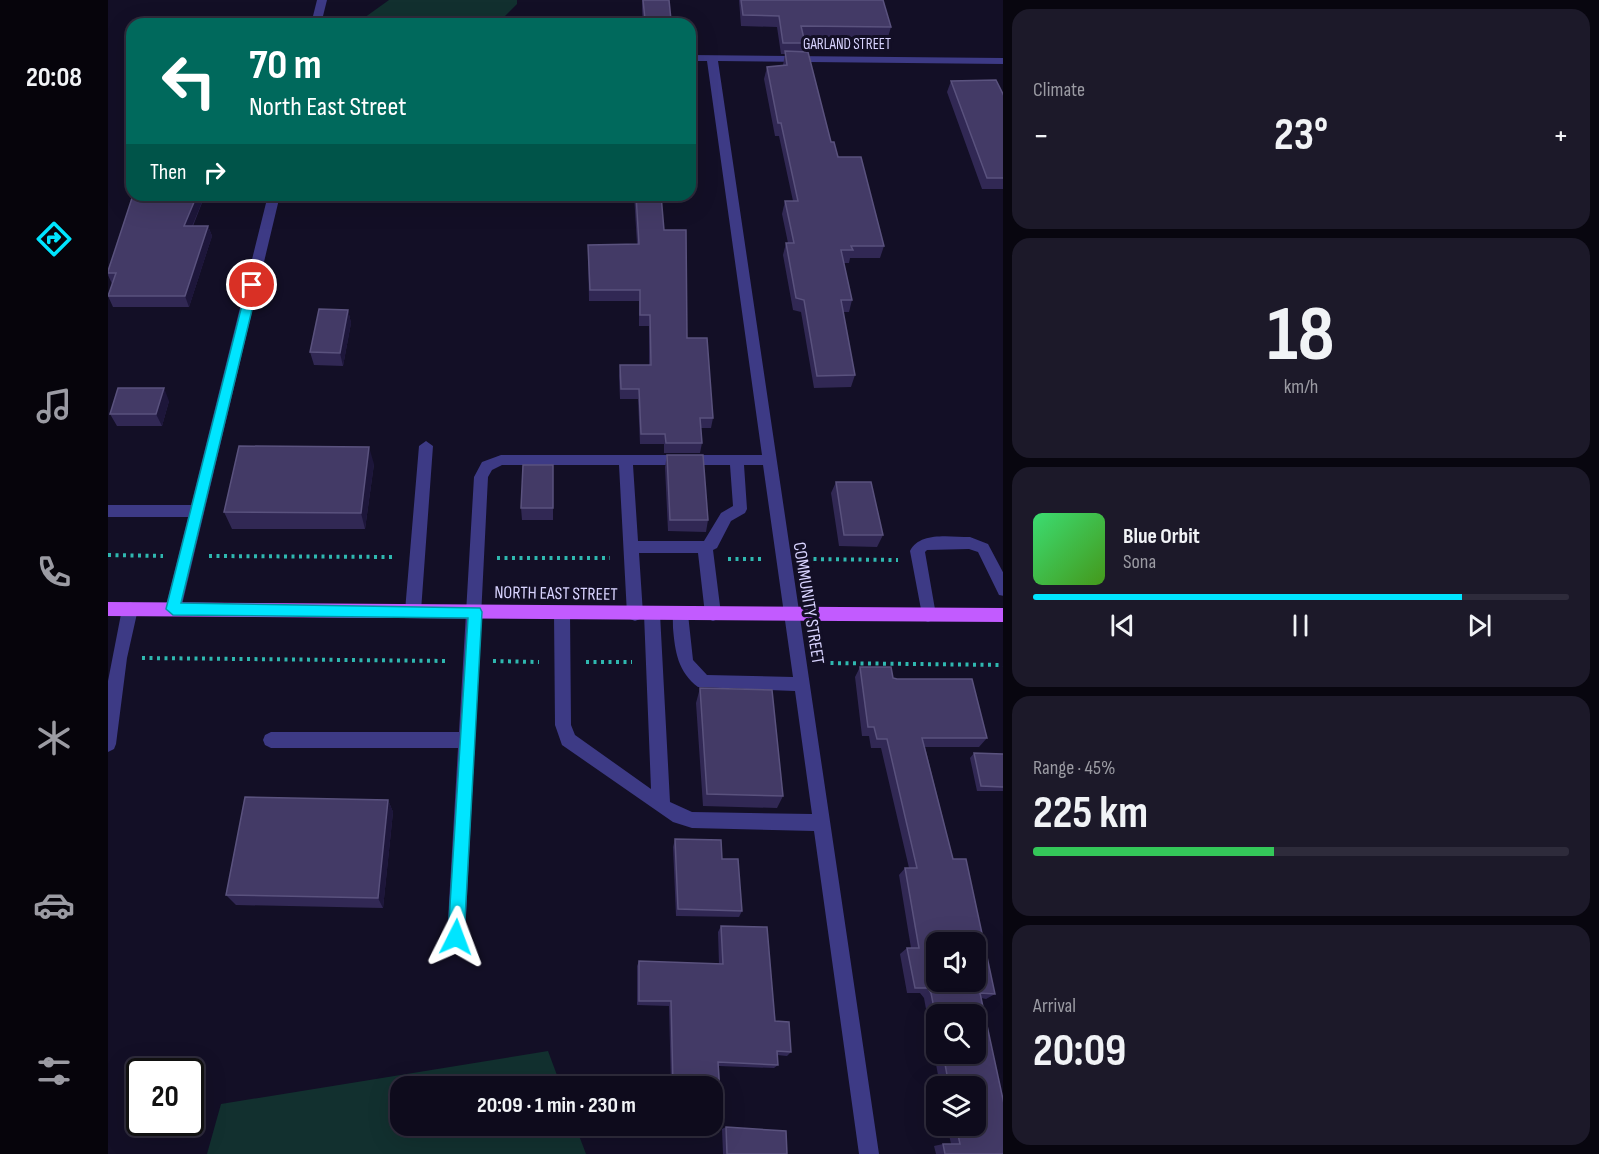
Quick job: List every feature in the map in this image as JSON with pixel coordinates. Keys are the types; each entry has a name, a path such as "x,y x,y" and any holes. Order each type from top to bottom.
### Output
{"main road":[{"name":"NORTH EAST STREET","path":"108,609 1003,615"}],"street":[{"path":"318,18 322,0"},
{"name":"GARLAND STREET","path":"696,58 1003,61"},
{"name":"COMMUNITY STREET","path":"712,58 869,1154"},
{"path":"173,609 273,201"},
{"path":"413,611 426,446"},
{"path":"456,937 476,612 481,477 488,466 501,460 768,460"},
{"path":"626,460 635,614"},
{"path":"713,614 706,553 726,517 740,509 742,501 737,460"},
{"path":"109,513 197,511"},
{"path":"928,615 917,551 923,544 970,543 983,548 1003,588"},
{"path":"632,553 706,553"},
{"path":"108,744 119,658 130,609"},
{"path":"562,613 563,725 568,740 673,814 692,820 822,823"},
{"path":"652,614 660,795 663,807"},
{"path":"680,614 684,662 690,674 704,682 802,684"},
{"path":"271,740 467,740"}],"path":[{"path":"478,558 632,553"},
{"path":"706,553 782,559 919,560"},
{"path":"108,555 417,557"}],"green space":[{"path":"389,0 517,0 517,4 503,18 364,18"},
{"path":"548,1051 557,1076 394,1076"},
{"path":"390,1077 390,1136 579,1136 586,1154 207,1154 221,1104"}],"building":[{"path":"643,0 669,0 671,18 645,18"},
{"path":"741,0 883,0 891,27 801,26 805,43 783,43 779,16 743,15"},
{"path":"785,51 808,52 831,142 834,142 838,157 861,157 884,246 851,246 853,250 841,250 852,300 841,300 855,375 817,376 804,300 796,298 786,243 794,243 785,201 798,201 781,123 778,123 767,67 787,65"},
{"path":"996,80 1003,94 1003,178 987,178 951,81"},
{"path":"131,201 194,201 184,226 208,226 185,296 108,296 116,273 108,273"},
{"path":"636,201 662,201 664,230 686,230 687,338 707,338 713,418 700,418 702,443 666,443 665,434 641,434 639,389 621,389 620,365 651,365 650,315 640,315 640,290 590,290 588,245 639,244"},
{"path":"319,309 348,310 340,353 310,352"},
{"path":"118,388 164,388 156,414 110,414"},
{"path":"239,446 369,447 361,513 224,512"},
{"path":"667,455 703,455 708,520 670,520"},
{"path":"523,465 553,465 553,508 521,508"},
{"path":"836,482 871,482 883,535 844,535"},
{"path":"860,667 891,667 893,678 897,679 972,679 987,738 922,738 953,859 966,859 982,932 926,932 926,988 915,988 907,948 919,948 905,868 917,868 887,739 877,739 874,727 868,727"},
{"path":"700,688 772,690 783,796 707,794"},
{"path":"974,753 1003,754 1003,787 981,786"},
{"path":"245,797 388,800 378,898 226,895"},
{"path":"675,839 721,840 722,859 738,859 742,911 678,909"},
{"path":"721,926 767,927 775,1021 789,1022 791,1052 777,1051 778,1065 718,1062 719,1076 673,1076 671,1001 639,1001 639,961 723,964"},
{"path":"986,952 995,994 980,993 982,1004 933,1004 930,992 986,992"},
{"path":"986,1021 1003,1099 1003,1154 945,1154 943,1144 960,1144 958,1136 986,1136 986,1076 947,1076 945,1064 986,1064"},
{"path":"726,1127 786,1131 787,1154 727,1154"}],"route":[{"path":"252,285 173,609 476,612 456,937"}]}
